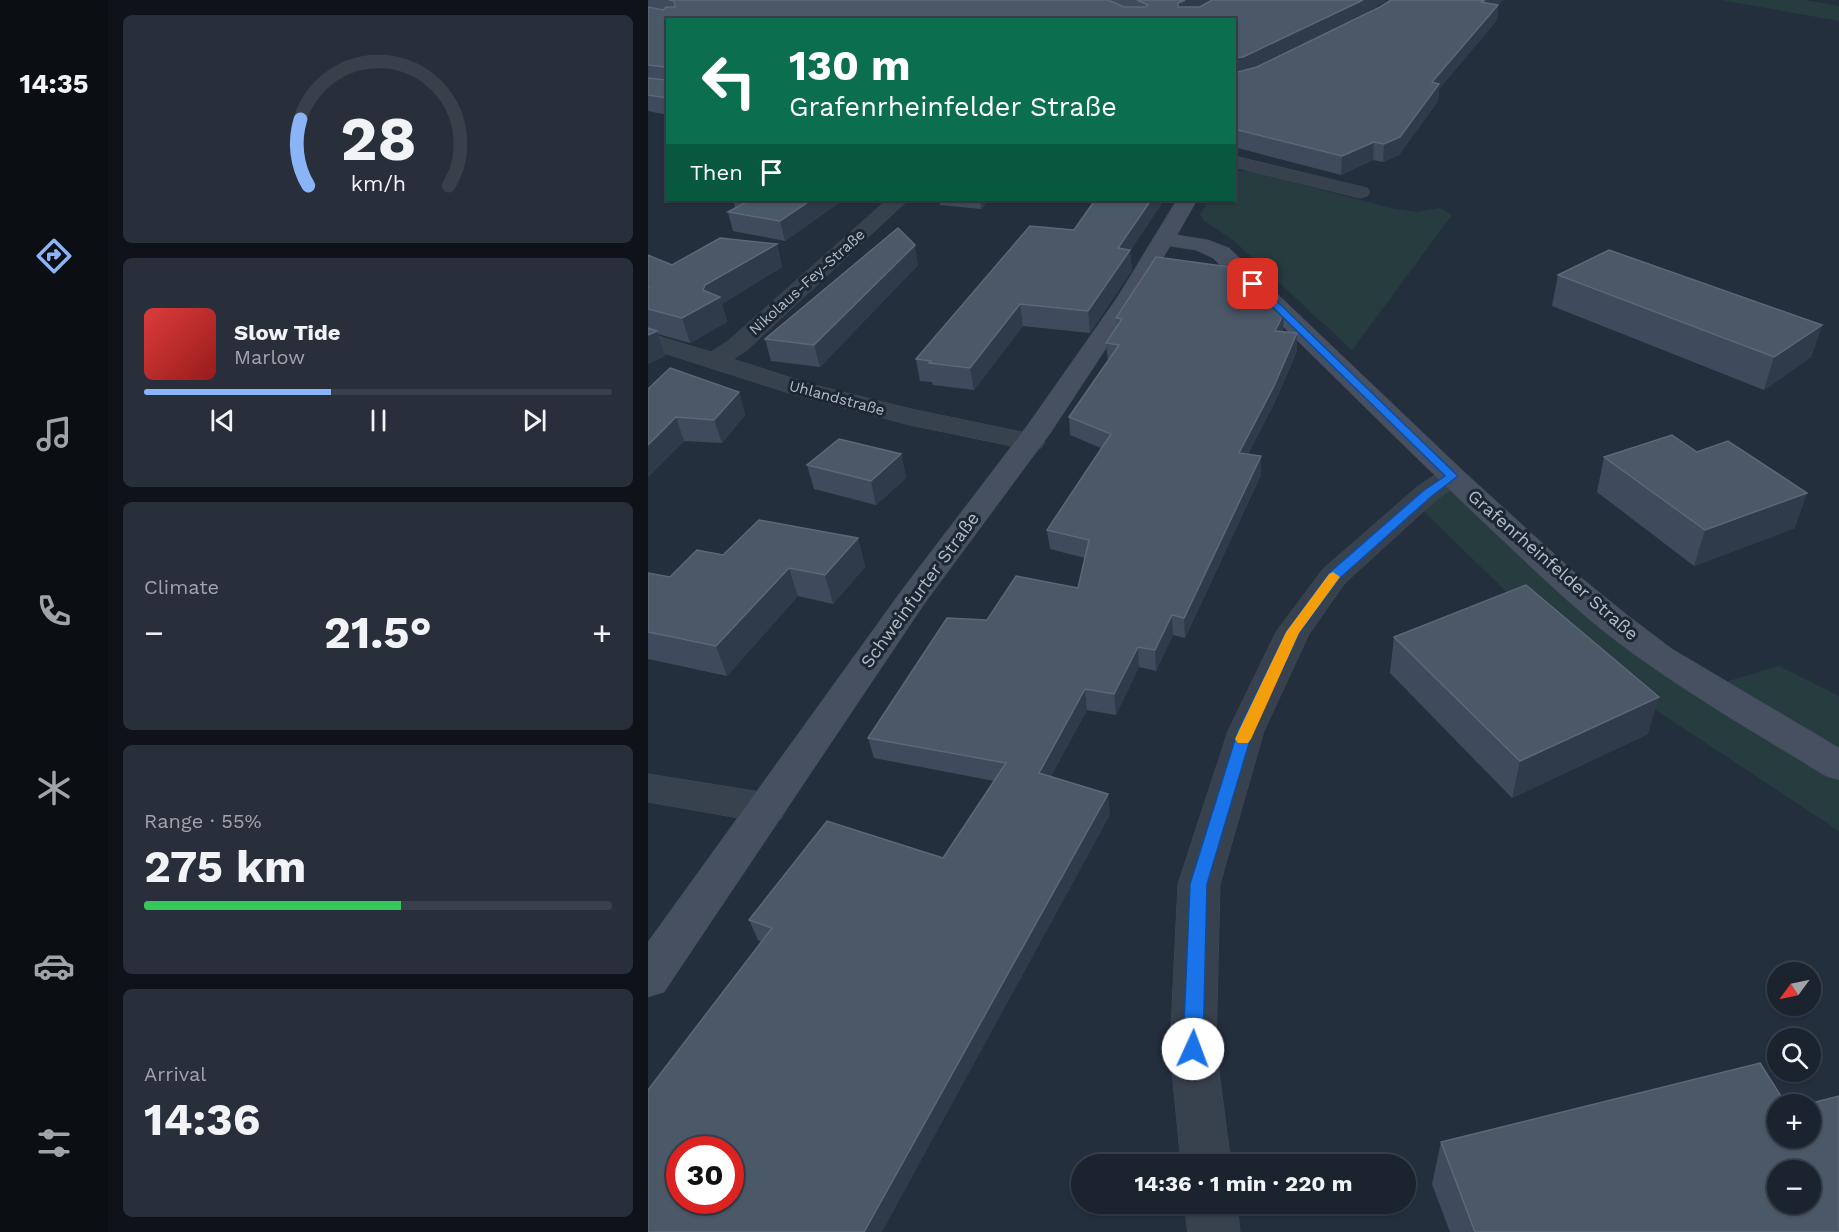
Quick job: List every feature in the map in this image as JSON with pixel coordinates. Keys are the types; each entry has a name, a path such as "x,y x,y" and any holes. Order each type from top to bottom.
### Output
{"street":[{"path":"1236,161 1360,192"},
{"name":"Nikolaus-Fey-Straße","path":"714,362 737,346 897,201"},
{"name":"Schweinfurter Straße","path":"648,978 918,588 1030,442 1128,298 1186,201"},
{"name":"Grafenrheinfelder Straße","path":"1162,239 1201,244 1227,258 1452,476 1563,579 1660,657 1781,733 1839,766"},
{"name":"Uhlandstraße","path":"648,340 801,389 910,417 1030,442"},
{"name":"Grafenrheinfelder Straße","path":"1205,1154 1193,1049 1199,884 1246,730 1293,632 1334,576 1427,493 1452,476"},
{"path":"648,788 767,808"},
{"path":"1212,1214 1214,1232"}],"green space":[{"path":"1721,0 1805,0 1839,6 1839,21"},
{"path":"1236,171 1250,171 1395,209 1417,212 1439,208 1452,215 1352,350 1233,240 1204,221 1200,214 1208,201 1236,201"},
{"path":"1452,477 1708,687 1779,666 1839,696 1839,755 1781,733 1839,781 1839,831 1607,678 1516,601 1416,504"}],"building":[{"path":"669,0 1108,0 1124,7 1145,7 1148,5 1137,0 1185,0 1178,3 1178,7 1200,7 1212,0 1363,0 1243,57 1236,58 1236,18 666,18 666,98 648,95 648,78 665,80 665,67 648,65 648,7 663,10 666,7 675,7 674,1"},
{"path":"1391,0 1485,0 1481,2 1498,5 1432,82 1439,84 1400,137 1384,144 1374,142 1342,156 1236,130 1236,72 1257,67"},
{"path":"748,201 810,201 780,221 728,212"},
{"path":"1094,201 1150,201 1118,248 1130,250 1088,311 1020,304 970,368 929,363 931,361 916,359 1030,226 1074,230"},
{"path":"898,228 915,245 814,345 765,339"},
{"path":"720,238 777,244 705,285 703,290 720,297 682,318 648,309 648,255 672,265"},
{"path":"1609,250 1822,325 1774,357 1558,275"},
{"path":"1156,257 1237,268 1284,313 1275,331 1297,333 1274,386 1239,453 1261,456 1184,618 1172,615 1155,650 1138,647 1114,694 1085,689 1039,773 1108,794 864,1232 648,1232 648,1090 772,928 749,920 827,821 943,858 1006,763 868,738 947,618 987,620 1016,576 1078,588 1089,540 1047,530 1111,434 1069,417 1119,345 1106,343 1122,319 1116,318"},
{"path":"648,328 657,331 648,335"},
{"path":"670,368 739,392 714,420 676,417 648,445 648,389"},
{"path":"1672,435 1697,452 1728,441 1807,493 1705,530 1604,457"},
{"path":"839,439 901,454 871,481 807,465"},
{"path":"759,520 858,538 825,575 789,568 716,646 648,632 648,573 670,577 697,550 723,555"},
{"path":"1526,585 1659,697 1520,761 1394,637"},
{"path":"1760,1063 1767,1074 1767,1082 1772,1082 1780,1094 1767,1094 1767,1148 1821,1148 1821,1101 1839,1096 1839,1232 1475,1232 1441,1142"}],"slow traffic":[{"path":"1243,739 1293,632 1333,577"}],"route":[{"path":"1193,1049 1199,884 1246,730 1293,632 1334,576 1427,493 1452,476 1253,284"}]}
